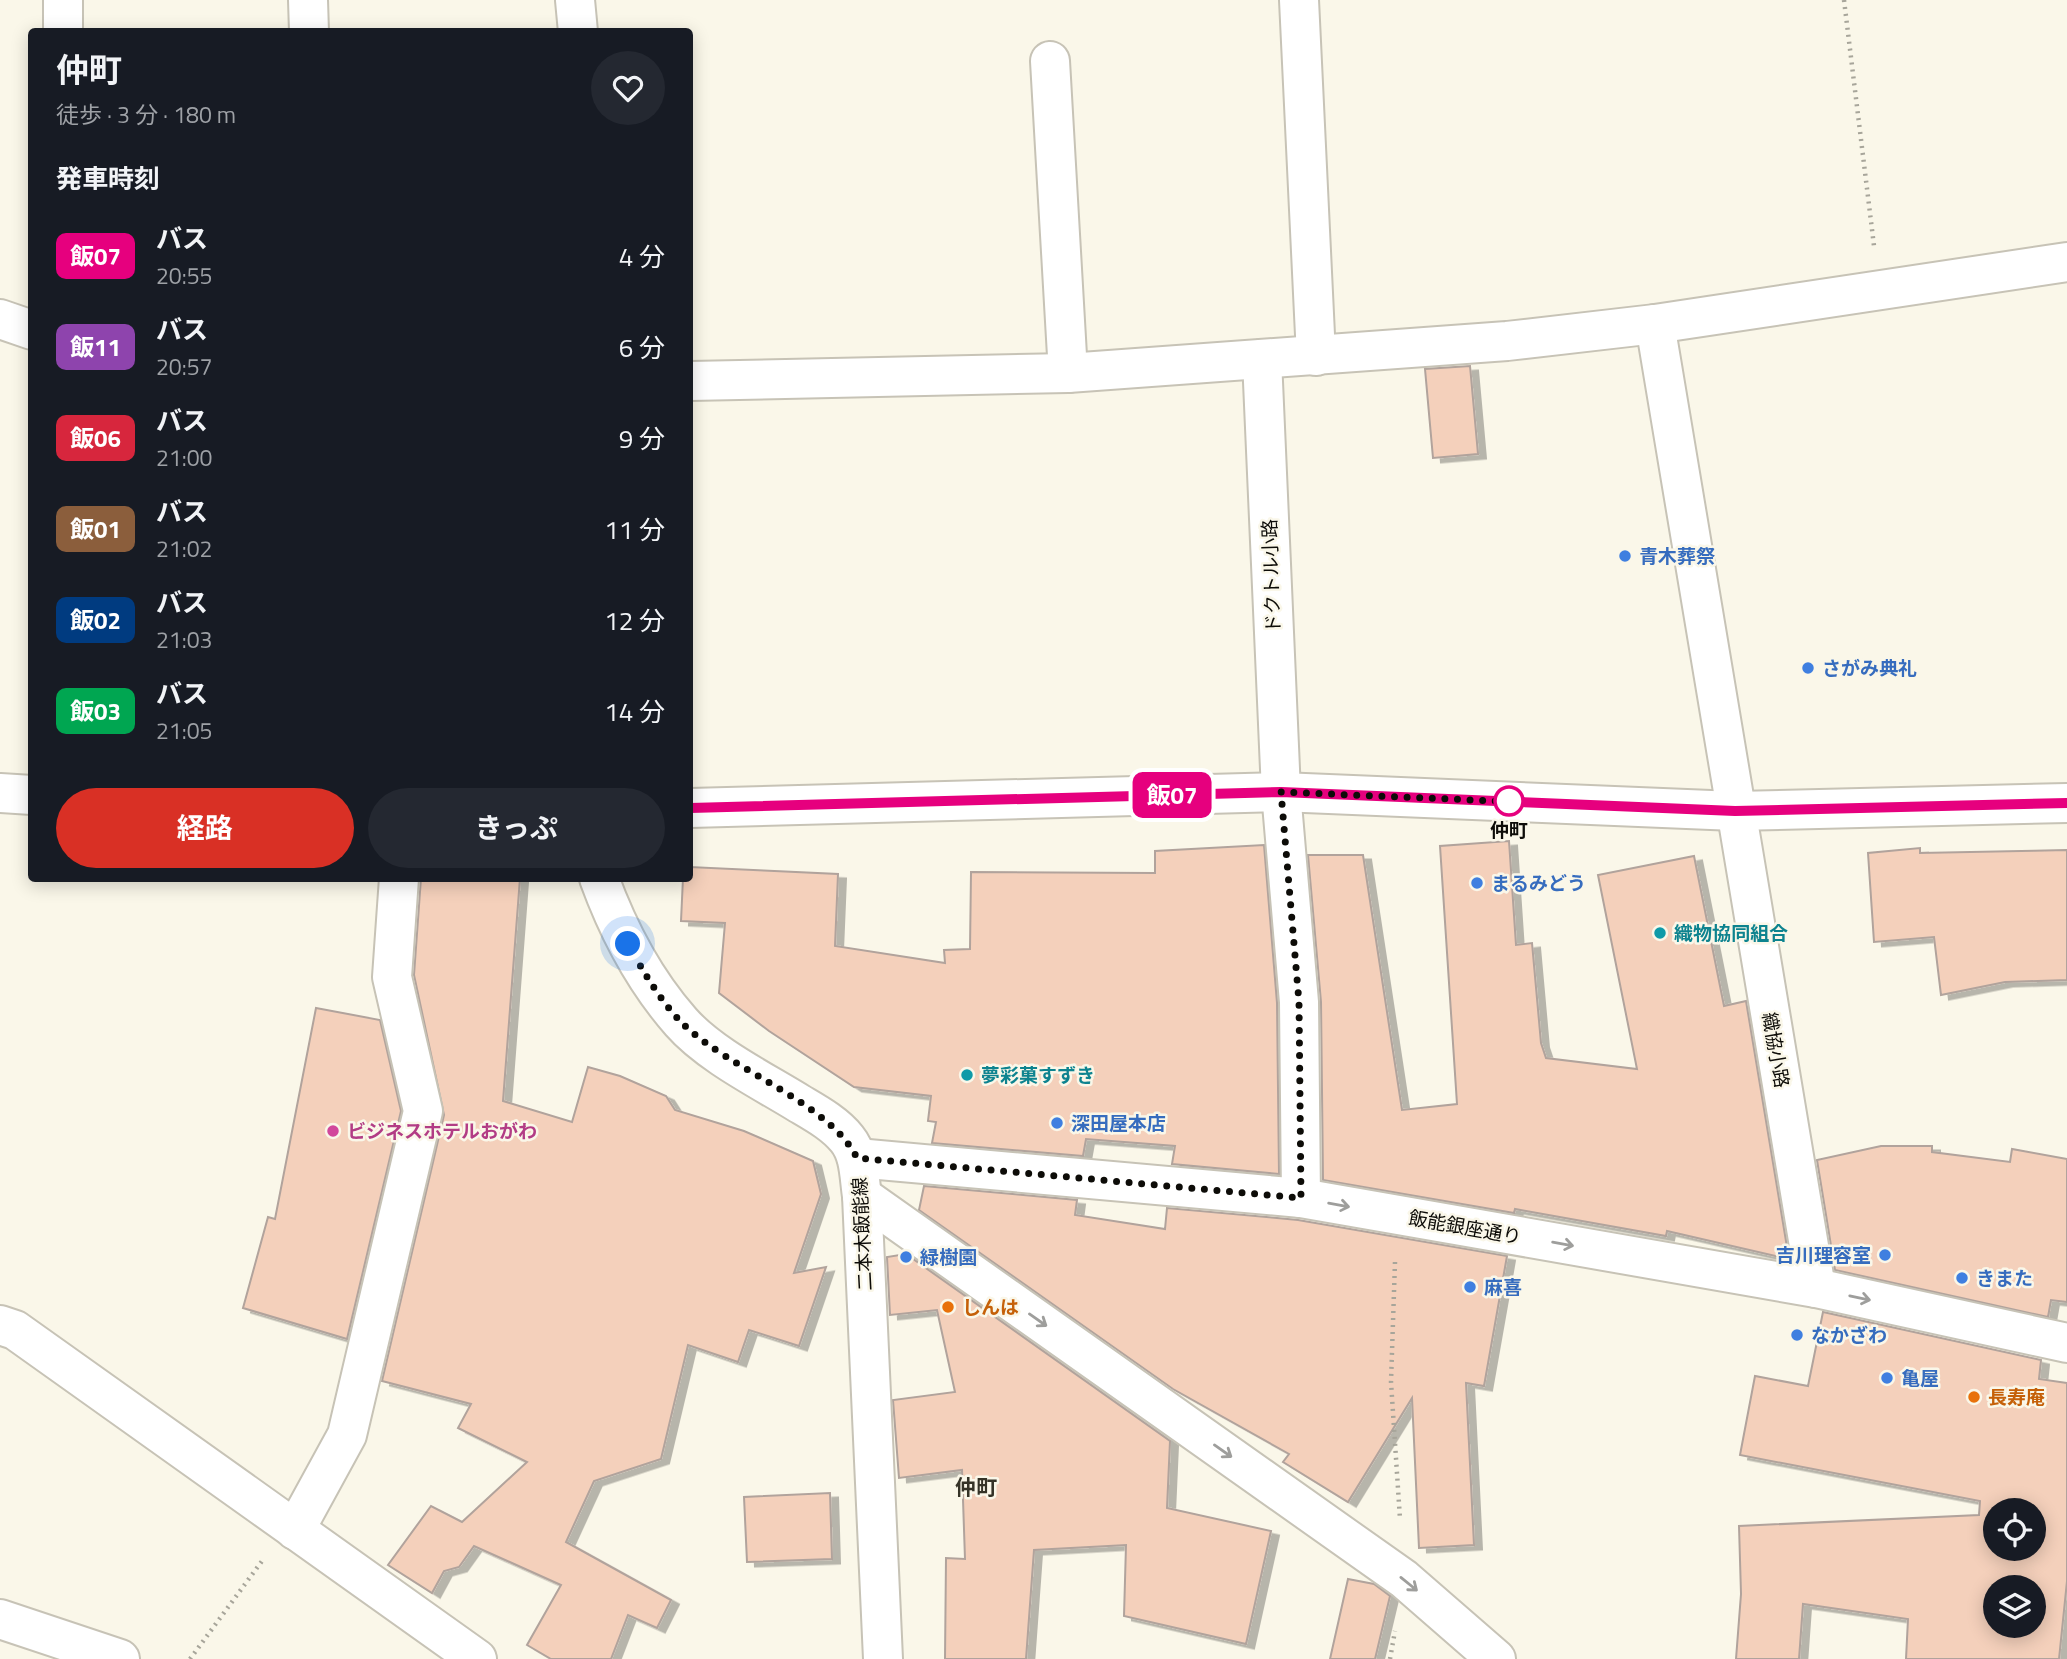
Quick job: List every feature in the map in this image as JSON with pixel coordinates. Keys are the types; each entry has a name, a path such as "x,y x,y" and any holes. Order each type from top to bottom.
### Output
{"street":[{"path":"63,0 63,28"},
{"path":"308,0 309,28"},
{"path":"575,0 578,28"},
{"path":"1299,0 1316,356"},
{"path":"1050,61 1068,373"},
{"path":"693,381 1068,373 1507,341 1655,324 2067,262"},
{"path":"0,319 28,329"},
{"name":"織協小路","path":"1655,324 1816,1288"},
{"name":"ドクトル小路","path":"1262,359 1281,792 1299,1002 1301,1198"},
{"path":"693,808 1281,792 1735,811 2067,803"},
{"path":"0,793 28,795"},
{"path":"292,1527 347,1435 422,1111 392,977 399,882"},
{"name":"二本木飯能線","path":"600,882 614,920 634,956 682,1023 725,1057 831,1124 848,1140 857,1158 862,1196 883,1659"},
{"name":"飯能銀座通り","path":"857,1158 1301,1198 1816,1288 2067,1343"},
{"path":"862,1196 1404,1579 1496,1659"},
{"path":"0,1325 15,1330 477,1659"},
{"path":"0,1619 120,1659"}],"path":[{"path":"1844,0 1879,290"},
{"path":"1396,1215 1391,1382 1404,1579"},
{"path":"190,1659 292,1527"}],"building":[{"path":"1470,366 1478,454 1433,458 1425,369"},
{"path":"1509,841 1516,945 1532,943 1541,1043 1546,1058 1637,1069 1598,875 1694,856 1724,1006 1746,1001 1789,1259 1667,1231 1666,1236 1515,1209 1514,1213 1323,1180 1321,1002 1308,855 1363,855 1402,1110 1457,1104 1440,846"},
{"path":"1264,845 1277,1003 1279,1174 1172,1164 1175,1146 1086,1139 1083,1156 932,1143 936,1122 928,1121 931,1096 854,1087 769,1031 719,993 725,923 681,921 683,882 693,882 693,867 838,874 835,946 945,963 944,950 970,949 971,872 1155,873 1155,851"},
{"path":"1920,848 1920,853 2067,850 2067,980 2005,982 1941,995 1934,937 1874,942 1868,853"},
{"path":"421,882 520,882 503,1101 572,1122 588,1067 620,1076 666,1096 675,1110 744,1131 813,1161 821,1194 794,1273 826,1267 799,1346 749,1330 738,1362 688,1345 661,1459 594,1481 566,1542 671,1600 657,1628 628,1615 611,1659 551,1659 527,1645 561,1585 474,1546 459,1567 444,1571 432,1593 388,1565 431,1506 462,1522 527,1462 458,1428 471,1404 382,1381 444,1115 414,975"},
{"path":"316,1008 380,1020 401,1111 347,1339 243,1308 268,1217 275,1219"},
{"path":"1881,1146 1932,1146 1932,1152 2010,1162 2012,1149 2067,1159 2067,1302 2051,1300 2048,1317 1835,1270 1817,1160"},
{"path":"924,1186 1077,1200 1075,1215 1165,1229 1167,1208 1298,1220 1507,1256 1484,1386 1466,1383 1474,1545 1419,1548 1412,1398 1348,1502 1283,1462 1289,1454 1173,1389 919,1210"},
{"path":"906,1254 1170,1441 1167,1508 1271,1531 1246,1644 1124,1616 1126,1545 1034,1550 1026,1659 945,1659 946,1558 965,1559 962,1470 899,1478 893,1400 955,1392 937,1310 890,1315 887,1257"},
{"path":"1823,1312 2041,1360 2039,1379 2067,1383 2067,1581 2059,1659 1906,1659 1908,1619 1803,1604 1799,1659 1736,1659 1741,1594 1739,1526 1979,1515 1980,1501 1740,1455 1755,1376 1808,1386"},
{"path":"830,1493 832,1559 747,1562 744,1497"},
{"path":"1348,1579 1374,1584 1390,1596 1375,1659 1330,1659"}],"bus line":[{"name":"飯07","path":"693,808 1281,792 1735,811 2067,803"}],"place":[{"name":"青木葬祭","path":"1625,556"},
{"name":"さがみ典礼","path":"1808,668"},
{"name":"仲町","path":"1509,801"},
{"name":"まるみどう","path":"1477,883"},
{"name":"織物協同組合","path":"1660,933"},
{"name":"夢彩菓すずき","path":"967,1075"},
{"name":"深田屋本店","path":"1057,1123"},
{"name":"ビジネスホテルおがわ","path":"333,1131"},
{"name":"吉川理容室","path":"1885,1255"},
{"name":"緑樹園","path":"906,1257"},
{"name":"きまた","path":"1962,1278"},
{"name":"麻喜","path":"1470,1287"},
{"name":"しんは","path":"948,1307"},
{"name":"なかざわ","path":"1797,1335"},
{"name":"亀屋","path":"1887,1378"},
{"name":"長寿庵","path":"1974,1397"}],"district":[{"name":"仲町","path":"976,1488"}],"route":[{"path":"628,944 641,967 682,1023 725,1057 831,1124 848,1140 857,1158 1301,1198 1299,1002 1281,792 1521,802 1509,801"}]}
